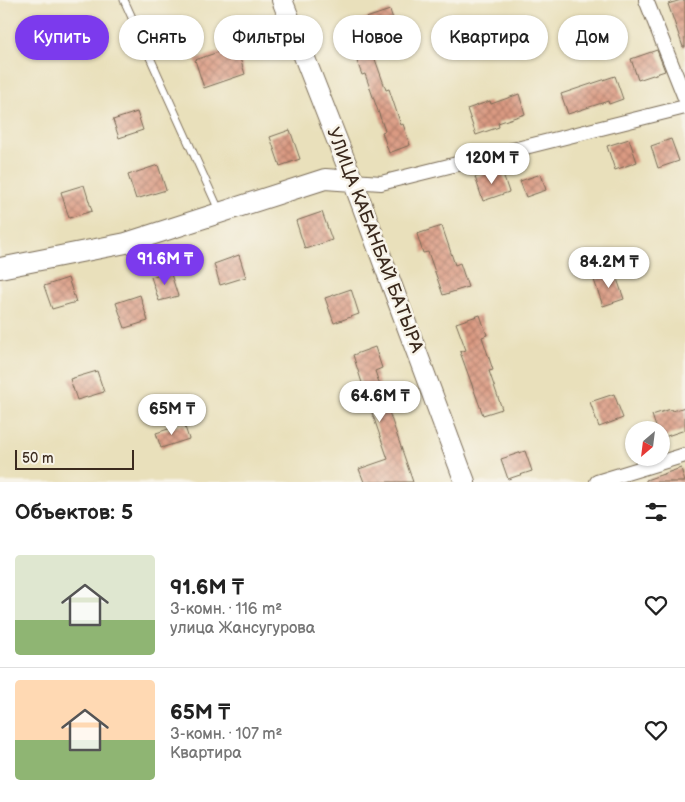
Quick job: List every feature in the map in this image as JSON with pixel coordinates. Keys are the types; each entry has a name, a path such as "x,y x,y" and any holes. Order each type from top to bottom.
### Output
{"street":[{"name":"УЛИЦА КАБАНБАЙ БАТЫРА","path":"282,0 353,181 465,482"},
{"path":"646,0 685,98"},
{"path":"0,268 126,243 325,179 381,183 685,107"},
{"path":"596,482 685,455"}],"lane":[{"path":"124,0 220,213"}],"building":[{"path":"685,0 685,47 683,47 668,4"},
{"path":"390,10 392,15 375,15"},
{"path":"657,50 665,71 638,80 631,59"},
{"path":"214,54 214,60 240,60 245,74 204,88 195,60 204,60 204,57"},
{"path":"357,60 375,60 386,90 389,89 410,145 389,153 382,132 385,131 365,74 362,75"},
{"path":"615,76 623,99 609,104 608,101 568,114 561,94"},
{"path":"519,94 525,114 498,123 499,127 476,135 467,109 490,101 491,104"},
{"path":"137,112 143,130 119,138 113,120"},
{"path":"290,130 300,159 280,166 270,137"},
{"path":"629,139 637,162 615,170 607,146"},
{"path":"671,139 679,161 658,168 651,146"},
{"path":"158,165 166,190 136,199 128,175"},
{"path":"501,169 509,192 483,201 475,177"},
{"path":"541,174 546,190 526,197 520,181"},
{"path":"84,185 92,211 69,218 61,192"},
{"path":"322,212 332,240 305,249 296,221"},
{"path":"442,226 455,265 460,263 468,287 443,295 428,252 423,253 417,234"},
{"path":"239,255 246,277 220,285 214,264"},
{"path":"170,271 178,296 159,301 151,277"},
{"path":"615,273 624,299 603,306 594,280"},
{"path":"68,278 76,302 52,309 44,286"},
{"path":"351,289 359,314 334,323 325,298"},
{"path":"140,295 148,321 125,328 116,303"},
{"path":"480,315 487,335 482,337 493,370 489,371 502,409 483,415 460,352 466,350 456,323"},
{"path":"375,347 382,368 375,371 413,482 364,482 359,469 388,459 370,407 361,411 354,389 363,386 353,355"},
{"path":"97,371 104,392 77,400 70,379"},
{"path":"614,394 623,418 599,427 590,402"},
{"path":"685,407 685,430 670,435 670,421 654,421 652,415 671,409 672,411"},
{"path":"184,424 189,439 161,448 156,433"},
{"path":"525,451 532,471 508,479 501,459"},
{"path":"681,468 685,482 646,482 646,480"}]}
